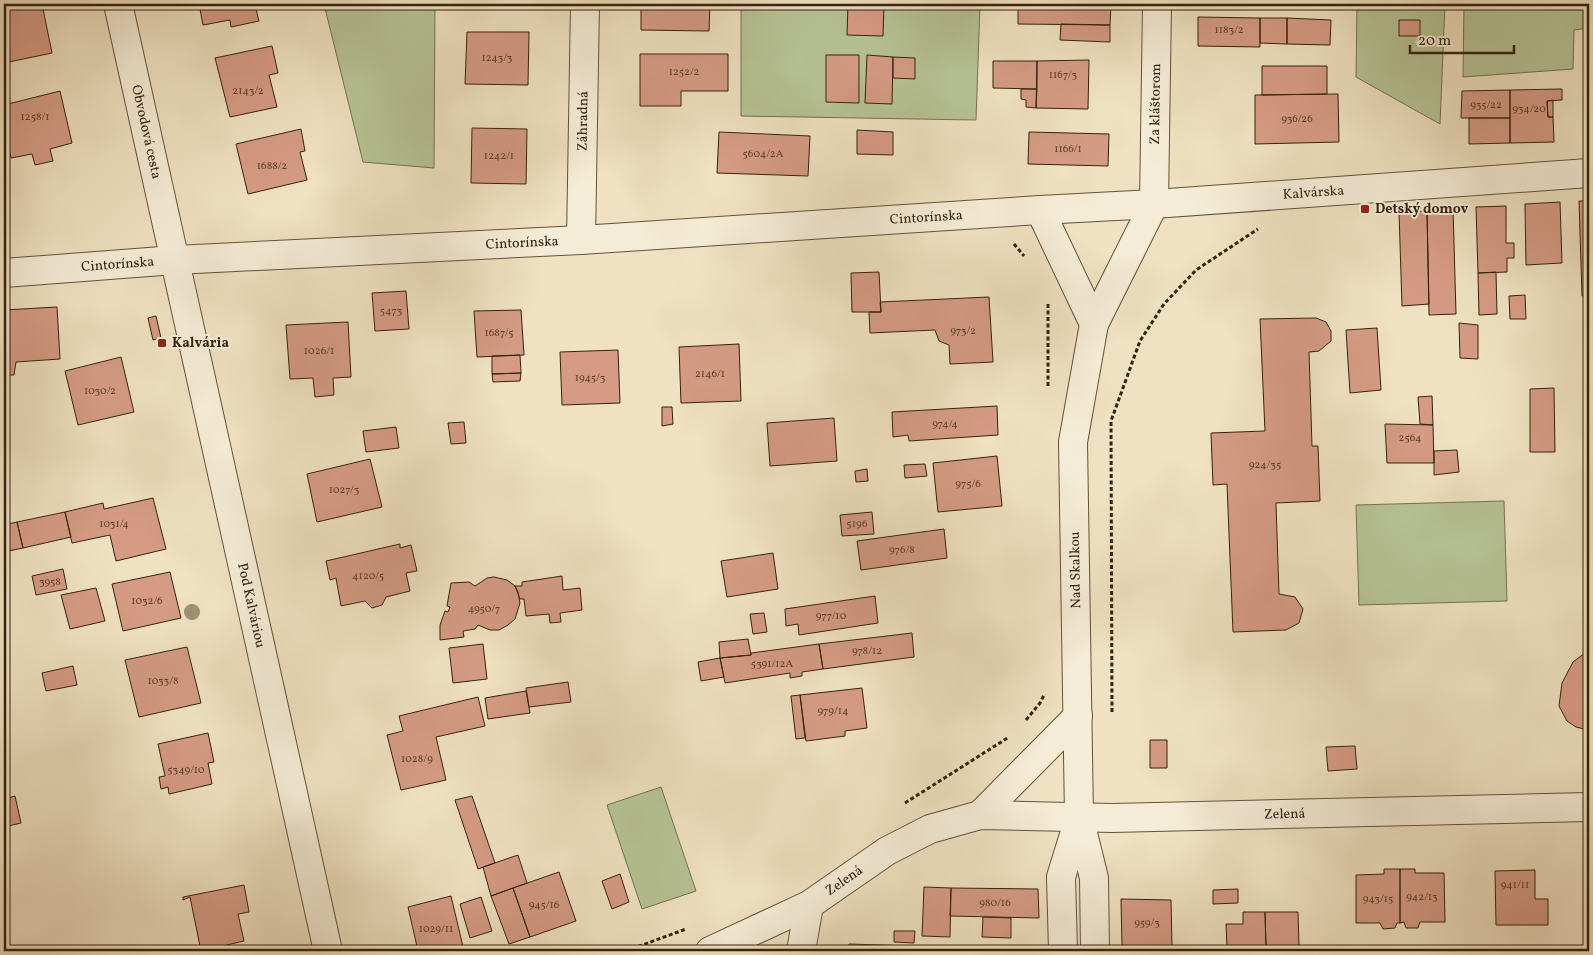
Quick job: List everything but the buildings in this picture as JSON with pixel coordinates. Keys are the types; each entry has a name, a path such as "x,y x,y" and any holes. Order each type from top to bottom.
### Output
{"street":[{"name":"Obvodová cesta","path":"118,4 174,260"},
{"name":"Záhradná","path":"581,240 585,4"},
{"name":"Za kláštorom","path":"1154,204 1157,4"},
{"name":"Kalvárska","path":"1040,210 1154,204 1589,173"},
{"name":"Nad Skalkou","path":"1095,951 1094,878 1079,817 1073,442 1094,324 1154,204"},
{"name":"Cintorínska","path":"4,273 174,260 581,240 1040,210"},
{"path":"1040,210 1094,324"},
{"name":"Pod Kalváriou","path":"174,260 328,951"},
{"path":"980,816 1078,716"},
{"name":"Zelená","path":"710,951 809,905 887,851 930,829 980,816 1112,818 1589,806"},
{"name":"Nad Skalkou","path":"1062,951 1061,877 1079,817"},
{"path":"801,951 809,905"}],"path":[{"path":"1112,712 1111,421 1140,341 1164,304 1196,270 1266,224"},
{"path":"1012,240 1030,262"},
{"path":"1048,295 1048,394"},
{"path":"1024,722 1040,703 1047,689"},
{"path":"903,804 1013,735"},
{"path":"626,951 689,928"}],"green space":[{"path":"324,4 435,4 434,168 363,162"},
{"path":"741,4 980,4 976,120 741,116"},
{"path":"1357,4 1445,4 1440,124 1356,77"},
{"path":"1464,4 1589,4 1589,28 1574,30 1573,69 1463,77"},
{"path":"1504,501 1507,601 1359,605 1356,505"},
{"path":"661,787 696,891 642,909 607,805"},
{"path":"1344,948 1589,949 1589,951 1344,951"}],"place":[{"name":"Detský domov","path":"1365,209"},
{"name":"Kalvária","path":"162,343"}]}
